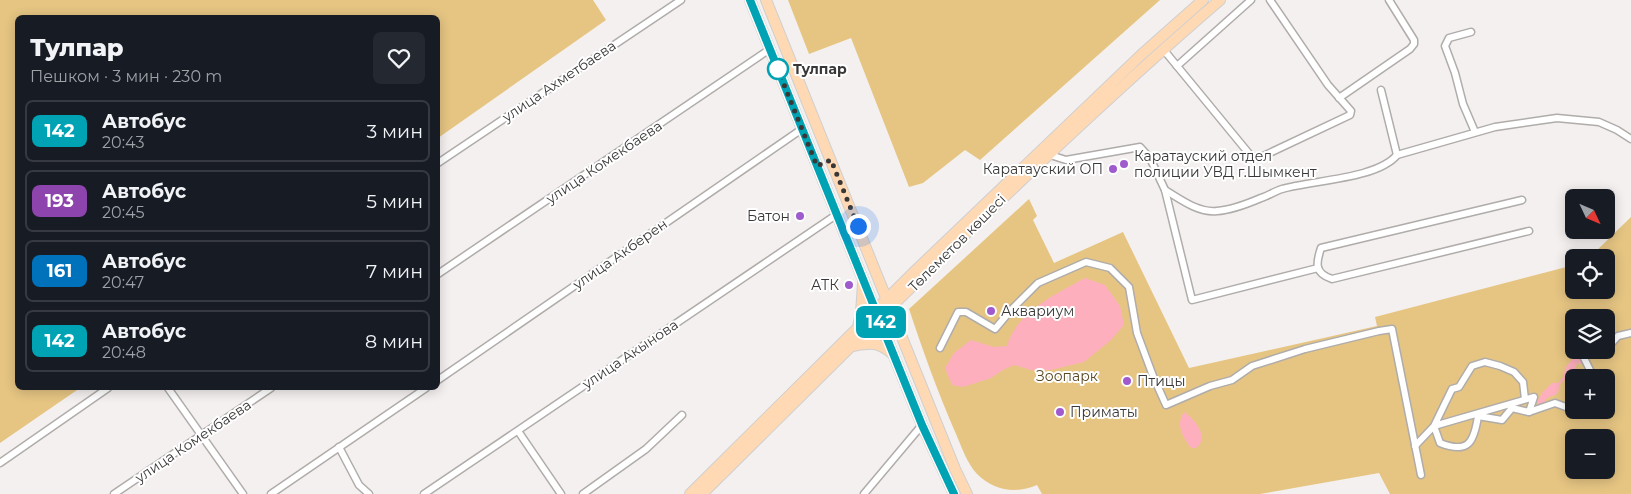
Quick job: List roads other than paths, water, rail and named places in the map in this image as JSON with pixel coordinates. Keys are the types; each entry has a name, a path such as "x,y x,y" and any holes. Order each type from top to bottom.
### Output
{"main road":[{"path":"750,0 922,425 954,494"},
{"path":"766,0 955,469 967,494"},
{"name":"Төлеметов көшесі","path":"702,494 852,346 889,302 1141,55 1203,0"},
{"name":"Төлеметов көшесі","path":"889,302 963,235 1047,154 1220,0"},
{"path":"817,166 831,160"},
{"path":"858,326 863,302 863,278"},
{"name":"Төлеметов көшесі","path":"690,494 858,326 878,314"},
{"path":"852,346 874,343 881,345 894,355"}],"street":[{"name":"улица Ахметбаева","path":"440,162 682,0"},
{"path":"1177,66 1252,0"},
{"path":"1163,49 1251,156 1259,158 1350,115 1351,111 1328,85 1270,0"},
{"path":"1339,98 1410,49 1414,44 1414,40 1389,0"},
{"path":"1471,32 1449,38 1445,46 1455,72 1463,104 1475,132"},
{"name":"улица Комекбаева","path":"440,273 770,49"},
{"path":"1381,90 1397,155"},
{"path":"1165,190 1201,210 1216,211 1262,198 1279,190 1382,167 1392,161 1397,155 1495,126 1557,118 1599,122 1631,139"},
{"name":"улица Акберен","path":"440,379 802,129"},
{"path":"1047,154 1066,160 1140,147 1150,158 1165,190 1192,300 1318,268"},
{"path":"1522,200 1321,248 1317,260 1318,268 1326,277 1332,279 1529,231"},
{"name":"улица Акынова","path":"424,494 836,215"},
{"path":"940,348 958,312 966,312 996,329 1011,310 1038,283 1086,262 1110,268 1128,287 1137,333 1166,405 1210,386 1232,380 1252,366 1305,349 1392,329 1421,476"},
{"path":"1615,339 1618,336 1631,333"},
{"path":"1415,446 1434,426 1452,389 1459,387 1472,366 1485,362 1514,372 1523,382 1525,399"},
{"path":"0,463 105,390"},
{"path":"169,390 244,494"},
{"name":"улица Комекбаева","path":"114,494 268,390"},
{"path":"271,494 423,390"},
{"path":"1434,426 1534,396 1529,412"},
{"path":"1434,426 1440,443 1454,448 1469,444 1475,434 1478,416 1502,420 1512,408 1529,412 1555,403 1565,407"},
{"path":"582,494 646,449 682,415"},
{"path":"864,494 922,425"},
{"path":"518,431 561,494"},
{"path":"339,447 359,484 369,494"}],"place":[{"name":"Тулпар","path":"778,69"},
{"name":"Каратауский отдел полиции УВД г.Шымкент","path":"1124,164"},
{"name":"Каратауский ОП","path":"1113,169"},
{"name":"Батон","path":"800,216"},
{"name":"АТК","path":"849,285"},
{"name":"Аквариум","path":"991,311"},
{"name":"Птицы","path":"1127,381"},
{"name":"Приматы","path":"1060,412"}],"park label":[{"name":"Зоопарк","path":"1067,376"}]}
